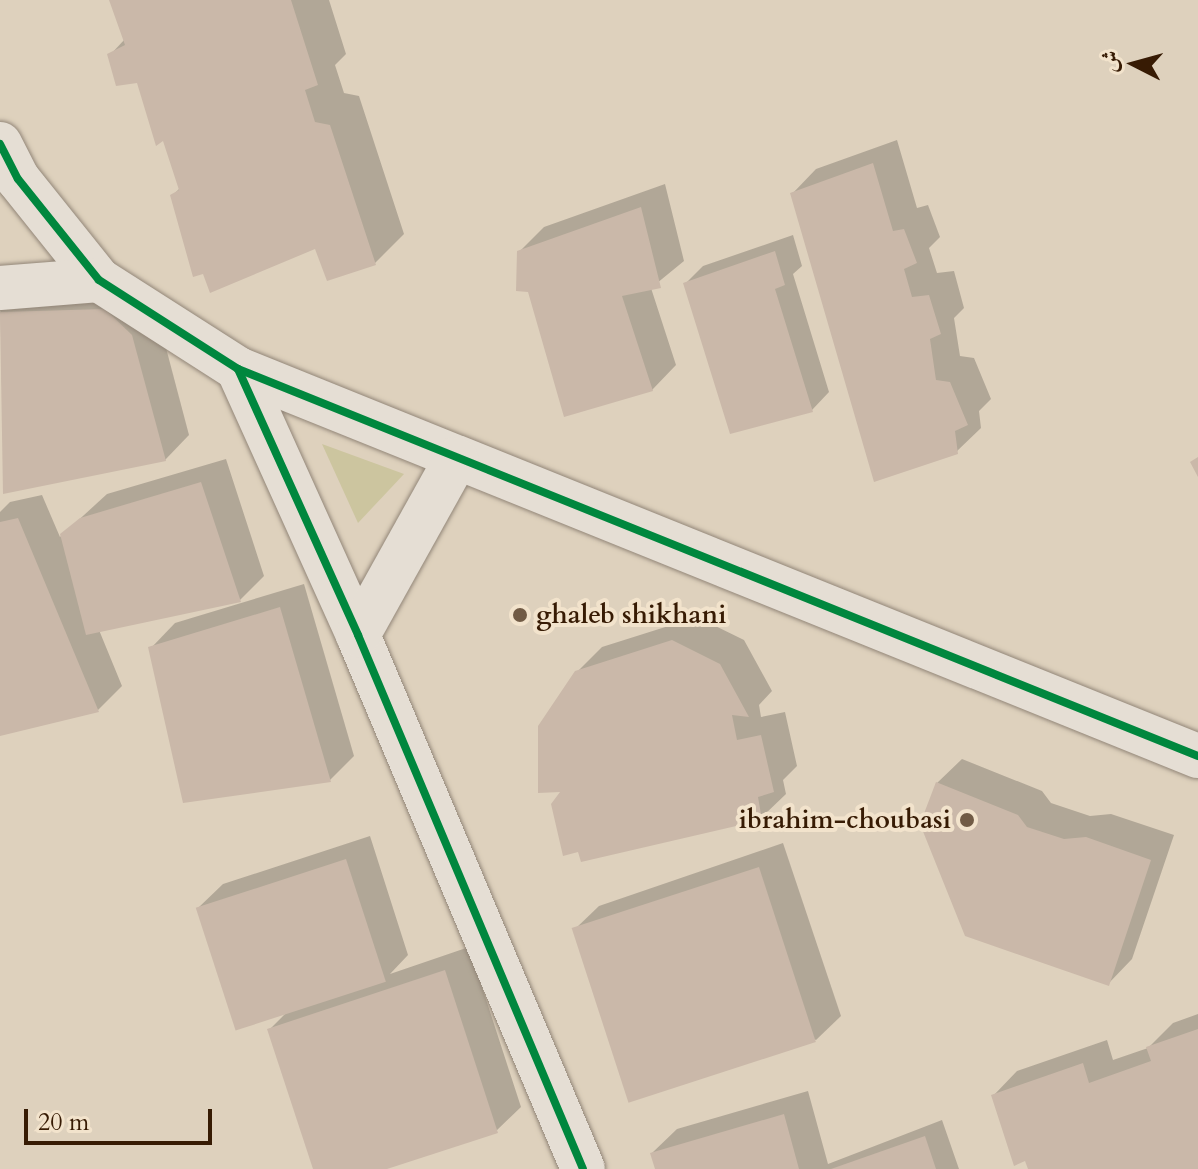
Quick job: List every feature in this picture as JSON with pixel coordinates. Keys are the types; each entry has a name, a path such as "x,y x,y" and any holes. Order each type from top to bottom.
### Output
{"street":[{"path":"0,144 18,179 99,280 238,369 1198,756"},
{"path":"0,288 99,280"},
{"path":"238,369 358,635 583,1169"},
{"path":"358,635 456,459"}],"shaded area":[{"path":"322,444 404,474 358,523"}],"building":[{"path":"109,0 291,0 318,85 305,90 315,122 330,125 376,265 327,281 315,249 210,293 203,274 193,277 170,195 179,190 163,141 156,146 137,83 116,86 107,54 125,45"},
{"path":"873,163 893,231 904,229 917,263 904,269 912,297 929,295 941,334 930,339 936,380 950,382 968,425 955,431 958,454 874,482 790,193"},
{"path":"641,207 661,288 622,296 653,391 564,417 528,292 516,291 517,251"},
{"path":"775,251 785,285 775,289 813,412 730,434 683,283"},
{"path":"105,309 132,335 166,461 3,494 0,312"},
{"path":"1198,457 1198,477 1190,462"},
{"path":"201,482 241,602 86,635 60,534 80,518"},
{"path":"18,518 99,712 0,736 0,522"},
{"path":"280,607 331,782 183,803 148,647"},
{"path":"672,640 720,664 749,717 732,715 737,740 761,735 774,792 758,797 762,820 581,862 578,852 563,856 551,804 560,792 538,793 538,726 575,671"},
{"path":"936,782 1018,815 1027,827 1064,839 1086,837 1151,860 1109,986 965,936 920,824"},
{"path":"346,859 386,982 236,1031 196,908"},
{"path":"759,867 816,1042 629,1103 572,928"},
{"path":"445,970 498,1133 387,1169 313,1169 267,1029"},
{"path":"1198,1029 1198,1169 1028,1169 1025,1161 1014,1166 991,1095 1083,1063 1089,1083 1151,1061 1146,1047"},
{"path":"784,1114 799,1169 655,1169 650,1153"},
{"path":"925,1136 936,1169 831,1169"}],"cycle path":[{"path":"0,144 18,179 99,280 238,369 1198,756"},
{"path":"238,369 358,635 583,1169"}],"place":[{"name":"ghaleb shikhani","path":"520,615"},
{"name":"ibrahim-choubasi","path":"967,820"}]}
